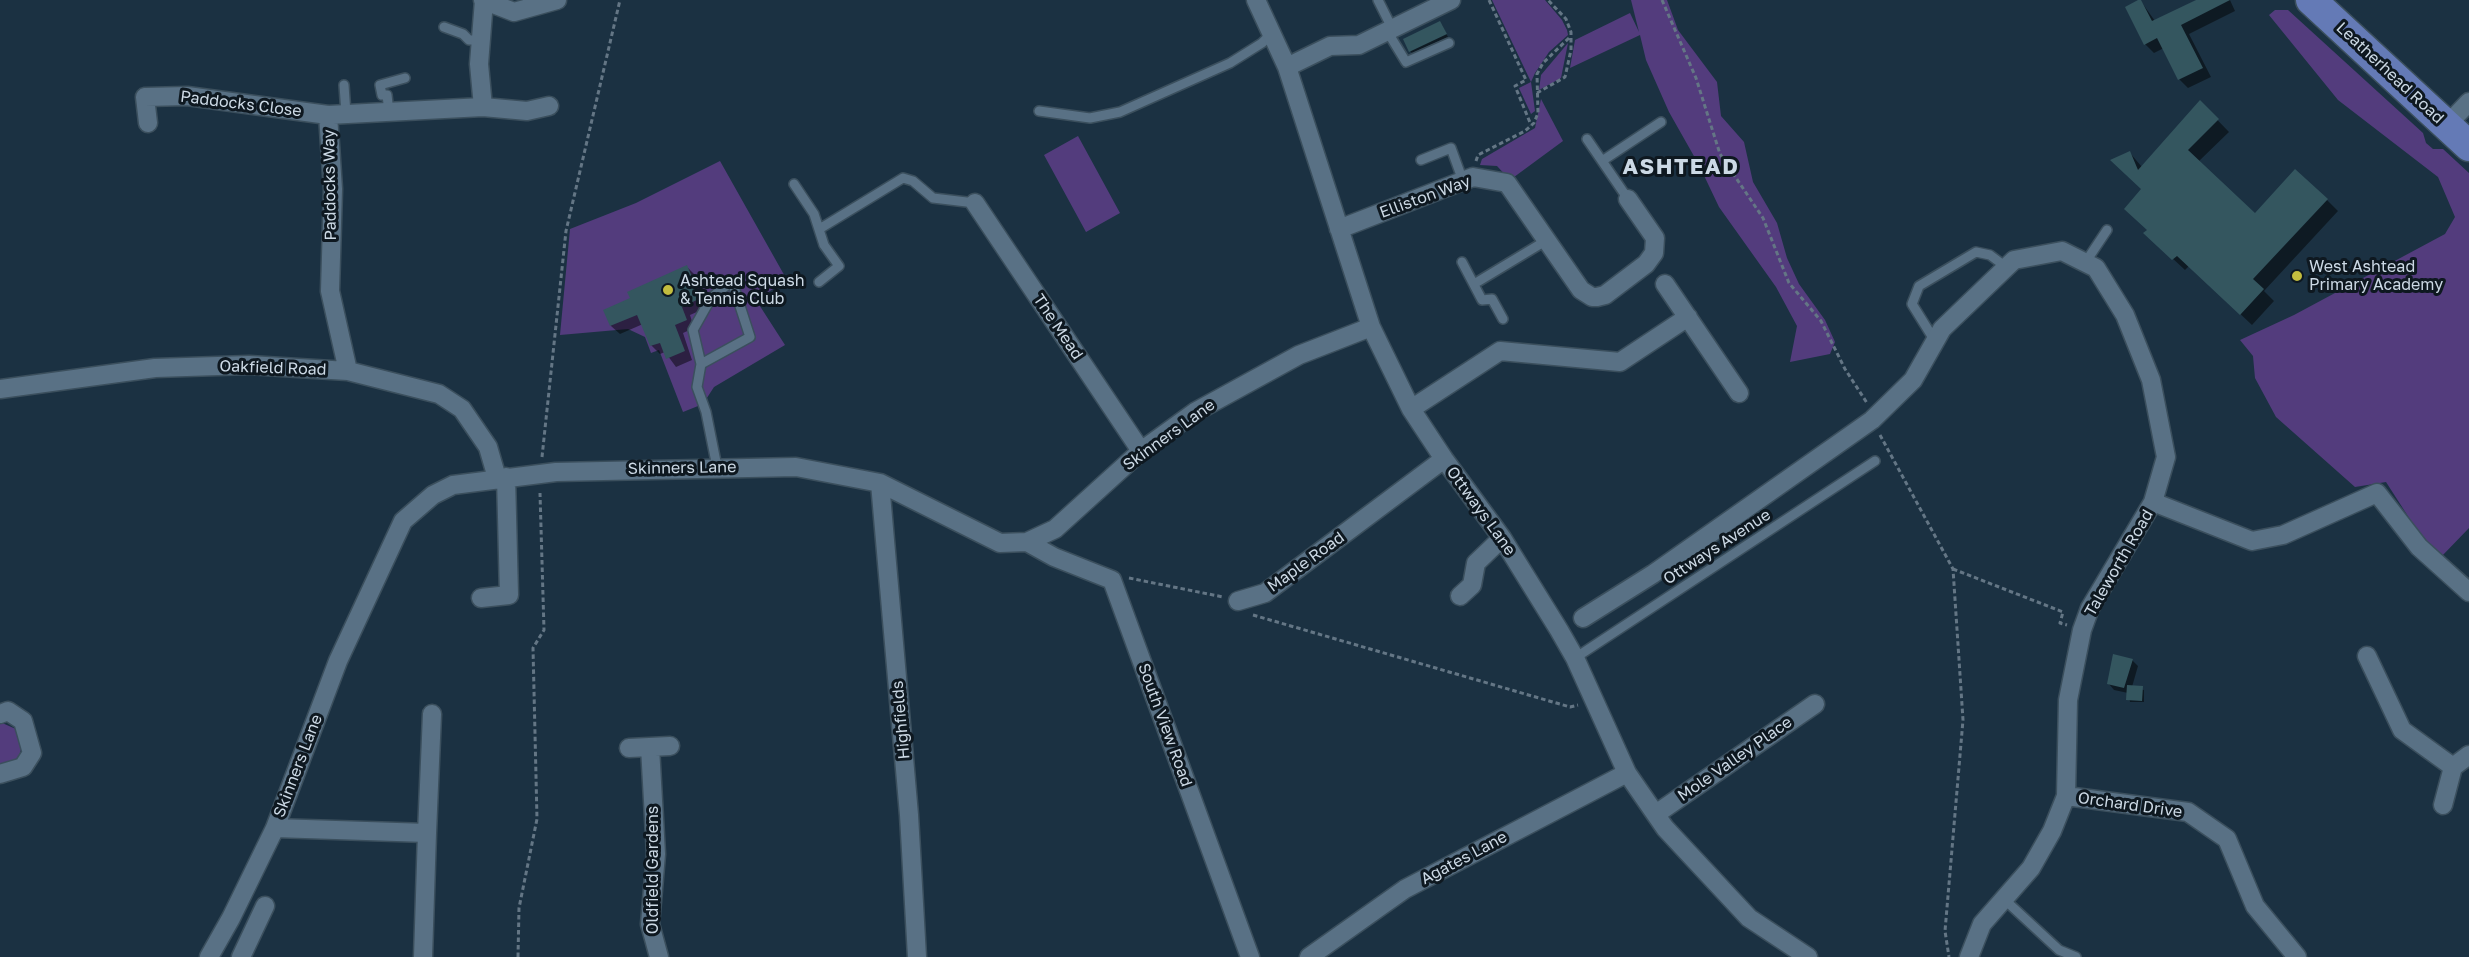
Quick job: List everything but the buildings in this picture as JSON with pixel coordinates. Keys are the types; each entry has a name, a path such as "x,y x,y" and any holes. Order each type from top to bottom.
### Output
{"highway":[{"name":"Leatherhead Road","path":"2311,0 2469,146"}],"street":[{"path":"483,107 478,64 482,1 514,12 557,0"},
{"name":"Ottways Lane","path":"1256,0 1287,67 1371,327 1411,409 1444,459 1502,538 1575,658 1627,773 1656,814 1749,918 1808,957"},
{"path":"1287,67 1330,46 1359,45 1451,0"},
{"name":"Paddocks Close","path":"148,123 145,97 187,96 337,114"},
{"path":"2446,126 2469,102"},
{"name":"Paddocks Way","path":"348,371 330,291 337,114 483,107 527,111 549,106"},
{"name":"Elliston Way","path":"1338,229 1468,179 1507,183 1586,295 1598,297 1646,264 1654,253 1655,238 1628,199"},
{"name":"The Mead","path":"975,203 1141,451"},
{"name":"Taleworth Road","path":"1582,618 1653,574 1874,418 1914,380 1942,329 2014,260 2062,251 2096,268 2125,315 2151,380 2166,457 2153,502 2090,608 2082,630 2072,668 2068,700 2066,796 2052,831 2031,868 1982,924 1969,957"},
{"path":"1665,284 1739,393"},
{"path":"1411,409 1500,351 1620,362 1688,318"},
{"name":"Skinners Lane","path":"209,957 231,918 275,828 338,661 403,521 433,495 453,485 556,472 796,467 880,483 1000,543 1027,542 1054,529 1141,451 1195,412 1299,355 1371,327"},
{"name":"Oakfield Road","path":"0,389 155,368 249,364 348,371 440,393 462,409 488,447 501,478 509,596 481,598"},
{"name":"Maple Road","path":"1238,601 1265,593 1444,459"},
{"name":"Highfields","path":"880,483 909,815 917,957"},
{"path":"2153,502 2252,541 2283,535 2377,494 2419,547 2469,592"},
{"path":"1460,596 1472,585 1476,563 1502,538"},
{"path":"1027,542 1054,557 1112,580"},
{"name":"South View Road","path":"1112,580 1250,957"},
{"path":"2367,656 2402,730 2453,767"},
{"name":"Mole Valley Place","path":"1656,814 1815,704"},
{"path":"0,714 8,711 23,721 32,753 23,767 0,774"},
{"path":"423,957 432,714"},
{"path":"629,748 670,746"},
{"name":"Oldfield Gardens","path":"650,747 656,854 650,924 659,957"},
{"path":"2443,805 2453,767 2469,756"},
{"name":"Agates Lane","path":"1309,957 1405,889 1627,773"},
{"name":"Orchard Drive","path":"2066,796 2157,806 2188,812 2227,839 2255,906 2297,957"},
{"path":"275,828 427,833"},
{"path":"241,957 265,906"}],"lane":[{"path":"1378,0 1389,29 1406,62 1449,43"},
{"path":"444,27 463,34 469,40 480,40"},
{"path":"1039,111 1090,118 1120,112 1230,63 1262,43 1271,34"},
{"path":"389,112 387,95 382,95 380,86 405,78"},
{"path":"337,114 344,85"},
{"path":"1602,161 1661,122"},
{"path":"1587,140 1628,199"},
{"path":"1421,160 1451,148 1468,179"},
{"path":"821,228 903,178 913,181 933,198 975,203"},
{"path":"794,184 821,228 824,245 839,266 819,282"},
{"path":"2085,263 2107,230"},
{"path":"1474,284 1547,240"},
{"path":"1935,341 1912,304 1919,286 1976,252 1990,255 2006,267"},
{"path":"1462,262 1482,300 1492,299 1503,319"},
{"path":"701,364 750,337 732,282 711,298 693,330 701,364 697,387 706,412 717,467"},
{"name":"Ottways Avenue","path":"1575,658 1875,461"},
{"path":"2005,900 2058,950 2076,957"}],"path":[{"path":"1489,0 1526,81 1515,86 1531,125"},
{"path":"1537,93 1565,77 1571,50 1566,19 1548,0"},
{"path":"1662,0 1696,78 1720,154 1763,218 1789,283 1821,321 1953,569 1963,720 1945,931 1949,957"},
{"path":"1468,179 1478,155 1531,125 1538,113 1537,74 1543,63 1570,37"},
{"path":"1953,569 2063,612 2060,623 2082,630"},
{"path":"1112,580 1127,578 1238,601 1250,614 1570,707 1594,701"}],"shaded area":[{"path":"1492,0 1545,0 1562,20 1567,30 1568,35 1549,52 1531,82"},
{"path":"1631,0 1667,0 1678,30 1717,82 1721,116 1744,142 1753,182 1777,223 1787,258 1799,284 1825,320 1835,342 1830,354 1790,362 1797,326 1776,287 1719,207 1699,165 1669,112 1646,60 1640,35 1570,68 1575,40 1630,13 1639,32"},
{"path":"2275,10 2288,10 2423,133 2426,143 2433,149 2443,149 2469,173 2469,528 2441,557 2422,538 2386,482 2355,487 2276,417 2255,378 2253,356 2240,340 2294,315 2445,234 2455,217 2438,177 2338,100 2269,15"},
{"path":"1568,43 1561,78 1539,90 1541,75"},
{"path":"1531,82 1535,111 1531,114 1519,88"},
{"path":"1541,99 1563,141 1510,180 1497,166 1480,165 1482,159 1535,128"},
{"path":"1078,136 1120,213 1086,232 1044,155"},
{"name":"Ashtead Squash & Tennis Club","path":"720,161 787,280 756,300 785,345 714,387 703,404 683,412 659,350 651,353 645,337 628,329 560,335 570,229 636,203"},
{"path":"0,722 18,730 22,746 19,756 13,762 0,766"}],"place":[{"name":"West Ashtead Primary Academy","path":"2297,276"},
{"name":"Ashtead Squash & Tennis Club","path":"668,290"}],"district":[{"name":"ASHTEAD","path":"1681,167"}]}
